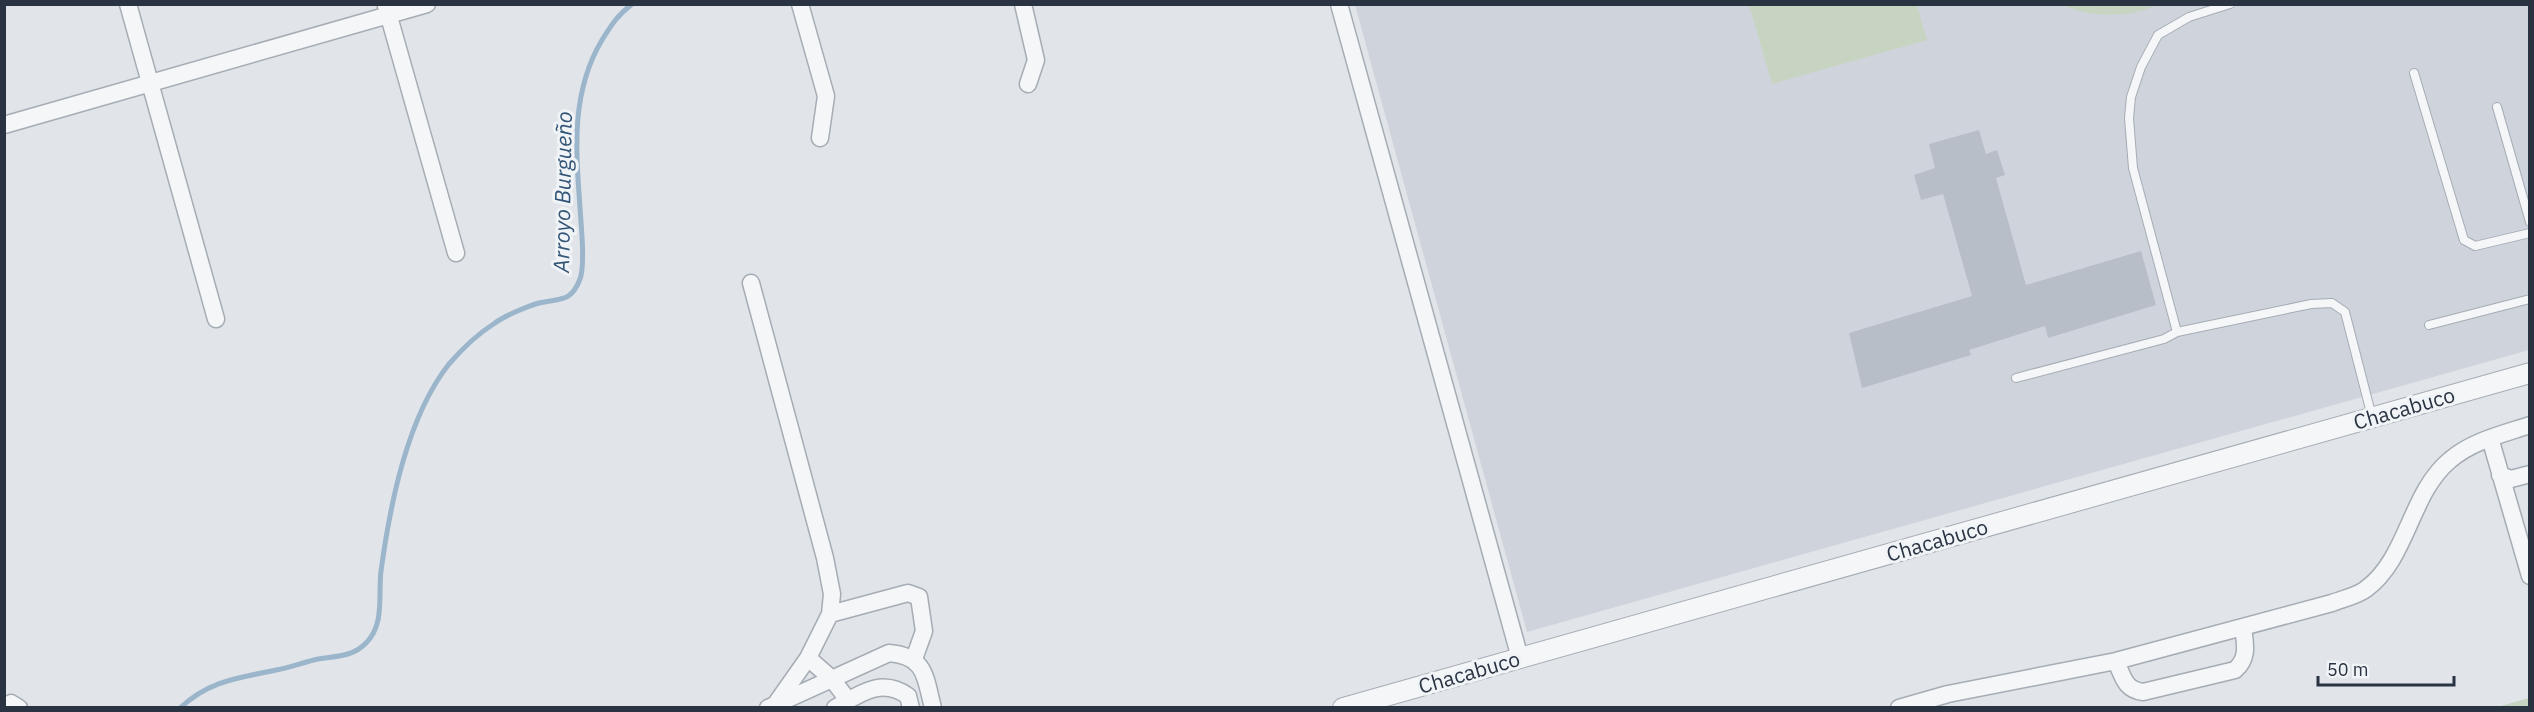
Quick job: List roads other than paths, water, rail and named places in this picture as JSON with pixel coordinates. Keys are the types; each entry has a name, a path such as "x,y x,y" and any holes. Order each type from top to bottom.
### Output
{"street":[{"path":"128,4 216,319"},
{"path":"4,125 387,10 427,4"},
{"path":"800,4 826,96 820,138"},
{"path":"1023,4 1036,60 1028,84"},
{"path":"1339,4 1520,658"},
{"path":"387,10 456,253"},
{"path":"751,283 825,558 832,594 830,614 808,658 772,706"},
{"name":"Chacabuco","path":"1343,708 2529,373"},
{"path":"1899,708 1948,694 2116,661 2332,603 2365,590 2384,572 2428,486 2449,460 2490,438 2529,425"},
{"path":"2490,438 2529,576"},
{"path":"2500,475 2511,479 2529,474"},
{"path":"830,614 908,593 919,597 924,631 914,658"},
{"path":"2116,661 2126,685 2134,691 2144,692 2235,670 2243,663 2246,652 2242,627"},
{"path":"772,706 889,653 914,658 924,670 933,708"},
{"path":"808,658 832,679 841,704 881,686 900,690 908,696 910,708"}],"lane":[{"path":"2177,332 2133,168 2129,118 2131,98 2141,67 2158,35 2189,17 2230,4"},
{"path":"2414,73 2464,240 2475,246 2529,233"},
{"path":"2497,107 2529,222"},
{"path":"2429,325 2529,299"},
{"path":"2016,378 2164,339 2177,332 2312,304 2332,303 2345,312 2372,417"}],"waterway":[{"name":"Arroyo Burgueño","path":"180,708 202,691 225,682 350,653 361,648 372,635 380,609 381,571 395,490 411,435 434,385 454,358 489,327 504,317 523,309 569,296 577,287 583,251 577,152 579,106 591,62 602,40 615,20 632,4"}]}
